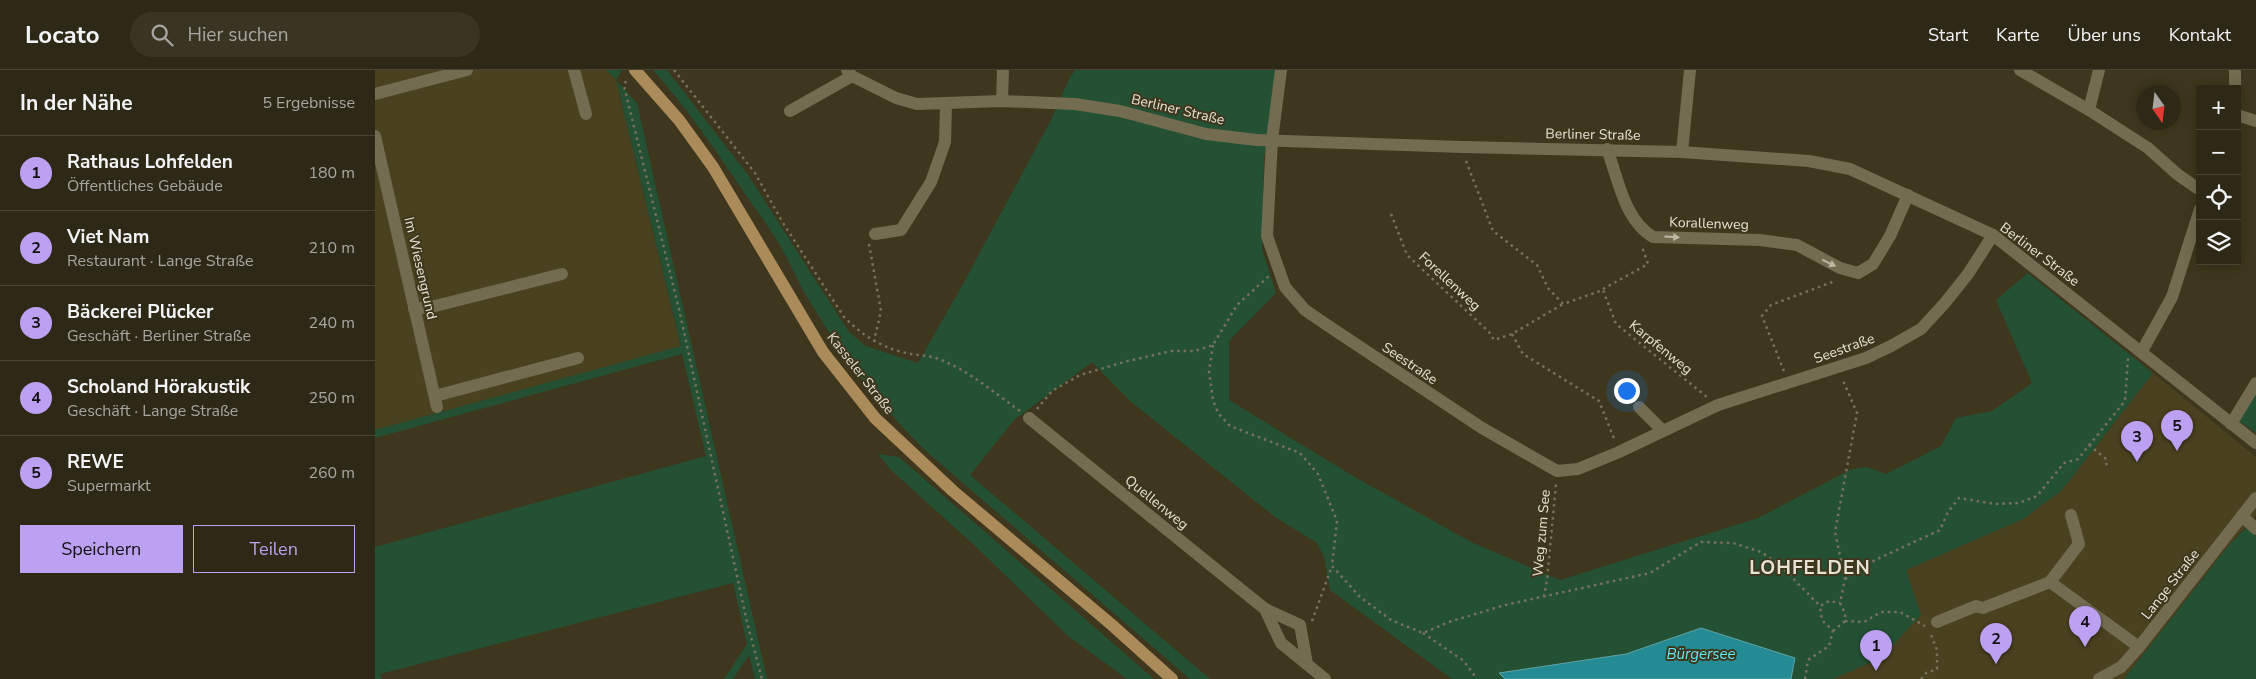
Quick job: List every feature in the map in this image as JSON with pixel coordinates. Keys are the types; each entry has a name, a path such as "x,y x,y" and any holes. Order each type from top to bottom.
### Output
{"main road":[{"name":"Kasseler Straße","path":"631,74 679,120 713,167 823,352 875,418 953,491 1112,625 1172,679"}],"street":[{"path":"375,94 467,70"},
{"path":"574,70 586,114"},
{"path":"1002,101 1003,70"},
{"name":"Seestraße","path":"1281,70 1272,140 1267,236 1285,287 1305,310 1482,428 1557,471 1578,469 1718,406 1838,367 1891,346 1921,329 1968,274 1993,235"},
{"path":"1682,152 1690,70"},
{"path":"2020,70 2089,110 2148,148 2177,174 2196,187"},
{"path":"2089,110 2099,70"},
{"path":"2235,70 2235,85"},
{"name":"Berliner Straße","path":"790,111 850,73 895,98 917,104 1002,101 1075,104 1120,111 1206,134 1272,140 1682,152 1809,161 1850,169 1993,235 2256,443"},
{"path":"875,234 901,230 931,182 945,142 946,104"},
{"path":"2241,116 2256,120"},
{"name":"Im Wiesengrund","path":"375,136 436,402 578,358"},
{"path":"1607,149 1632,216 1643,231"},
{"path":"1858,273 1873,264 1890,236 1908,195"},
{"path":"2141,351 2172,297 2196,220"},
{"name":"Korallenweg","path":"1643,231 1653,237 1760,240 1797,245 1840,268 1858,273"},
{"path":"415,308 435,306 562,274"},
{"path":"2231,424 2256,384"},
{"path":"1639,407 1663,431"},
{"name":"Quellenweg","path":"1029,418 1265,609 1301,625 1303,637"},
{"name":"Lange Straße","path":"2099,679 2121,667 2139,647 2256,498"},
{"path":"1937,622 1975,606 1983,608 2050,582 2079,544 2071,515"},
{"path":"2242,516 2256,529"},
{"path":"2050,582 2139,647"},
{"name":"Quellenweg","path":"1265,609 1281,643 1325,679"},
{"path":"1303,637 1307,664"}],"path":[{"path":"674,70 755,173 783,223 844,317 857,330 874,341 902,352 935,358 965,372 1029,418 1052,392 1080,375 1171,351 1195,351 1213,345"},
{"path":"631,74 624,86 679,309 761,679"},
{"path":"1463,147 1467,168 1493,231 1537,265 1548,288 1563,304 1603,290 1648,264 1640,240 1643,231"},
{"name":"Forellenweg","path":"1391,214 1407,255 1489,332 1494,340 1512,334 1563,304"},
{"path":"874,341 881,311 869,243 875,234"},
{"path":"1279,267 1237,305 1213,345 1209,372 1213,400 1219,413 1230,426 1300,453 1318,474 1337,520 1332,566 1311,625 1303,637"},
{"path":"1788,383 1763,316 1771,305 1858,273"},
{"name":"Karpfenweg","path":"1603,290 1617,324 1718,406"},
{"path":"1512,334 1523,354 1599,401 1619,452"},
{"path":"1845,579 1875,560 1940,530 1948,512 1959,498 1995,504 2019,503 2037,496 2064,463 2078,458 2125,401 2128,371 2127,341"},
{"path":"1838,367 1857,413 1835,532 1845,579 1840,603 1845,613 1845,621"},
{"path":"2089,445 2106,459 2107,469"},
{"name":"Weg zum See","path":"1543,597 1547,580 1557,471"},
{"path":"1423,633 1505,605 1650,573 1701,542 1733,543 1761,552 1781,565 1820,606 1822,620 1833,631"},
{"path":"1332,566 1361,596 1391,620 1423,633 1464,661 1477,679"},
{"path":"1820,606 1829,601 1840,603"},
{"path":"1805,679 1808,660 1829,646 1833,631 1845,621 1864,622 1881,612 1900,612 1928,627 1937,650 1937,669 1925,673 1921,679"}],"shaded area":[{"path":"375,70 606,70 616,80 681,347 375,430"},
{"path":"2153,373 2256,457 2256,515 2229,545 2124,679 1833,679 1881,658 1906,570 2023,519 2062,490"}],"green space":[{"path":"606,70 622,70 616,80"},
{"path":"653,70 667,70 748,175 849,332 866,346 918,363 963,284 1051,120 1069,79 1075,70 1276,70 1264,160 1262,249 1276,293 1229,341 1229,400 1353,476 1471,542 1560,580 1758,518 1852,469 1867,467 1886,474 1941,446 1956,418 1992,411 2032,383 1996,300 2028,273 2153,373 2062,490 2023,519 1906,570 1921,615 1881,658 1833,679 1791,679 1795,658 1701,628 1626,654 1500,673 1505,679 1452,679 1330,590 1324,557 1317,543 1275,517 1130,401 1092,362 1014,420 970,475 1210,679 1190,679 926,451 879,400 850,363 824,325 768,227 717,153"},
{"path":"616,80 637,103 767,679 755,679 749,655 733,679 724,679 747,644 733,583 380,674 382,679 375,679 375,547 706,456 682,354 375,438 375,430 681,346"},
{"path":"2256,392 2256,433 2239,421"},
{"path":"878,454 899,457 1154,679 1127,679 1068,636 974,545 891,470"},
{"path":"2246,528 2256,536 2256,679 2124,679 2229,545"}],"water":[{"name":"Bürgersee","path":"1701,628 1795,658 1791,679 1505,679 1499,673 1626,654"}],"place":[{"name":"REWE","path":"2177,451"},
{"name":"Bäckerei Plücker","path":"2137,462"},
{"name":"Scholand Hörakustik","path":"2085,647"},
{"name":"Viet Nam","path":"1996,664"},
{"name":"Rathaus Lohfelden","path":"1876,671"}],"district":[{"name":"LOHFELDEN","path":"1810,567"}]}
